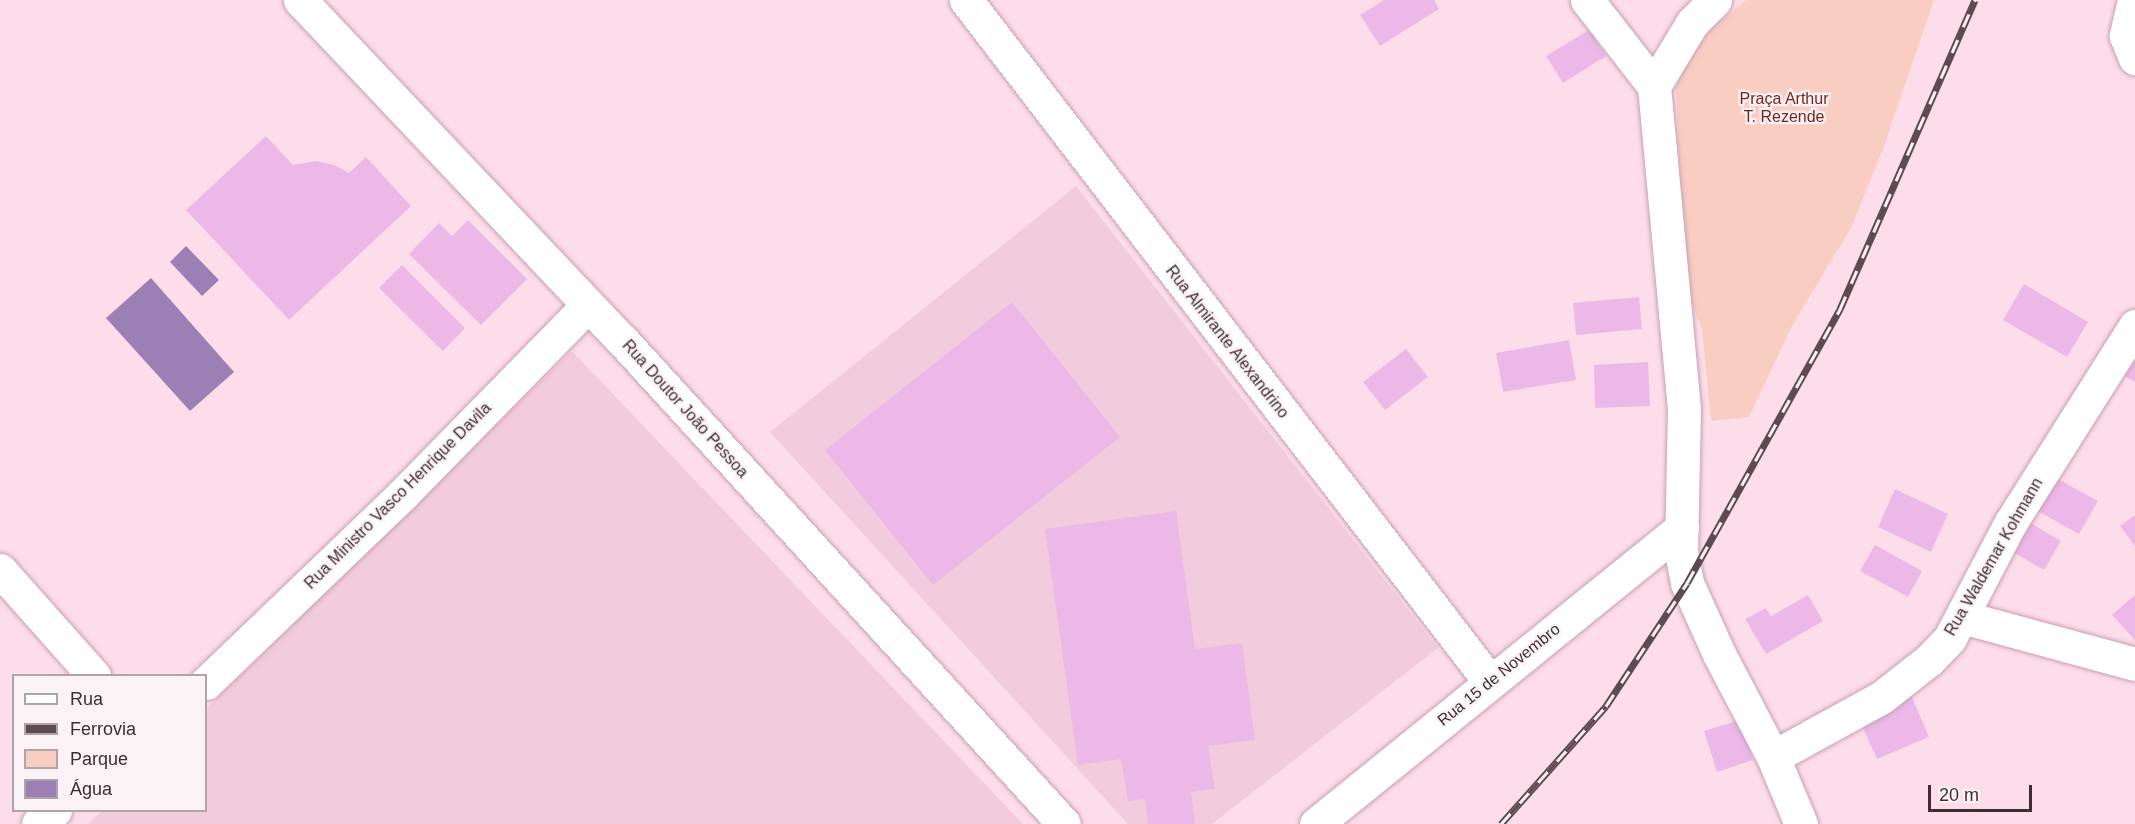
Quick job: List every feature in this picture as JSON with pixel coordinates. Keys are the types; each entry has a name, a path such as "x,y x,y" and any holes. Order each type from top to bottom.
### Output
{"street":[{"name":"Rua Doutor João Pessoa","path":"300,0 588,305 1064,824"},
{"name":"Rua Almirante Alexandrino","path":"966,0 1490,682"},
{"path":"1587,0 1654,86 1684,408 1682,552 1687,583 1719,654 1773,757 1801,824"},
{"path":"1654,86 1692,23 1714,0"},
{"path":"2134,0 2126,36 2135,58"},
{"name":"Rua Ministro Vasco Henrique Davila","path":"207,682 403,494 588,305"},
{"name":"Rua Waldemar Kohmann","path":"1773,757 1882,697 1929,660 1950,638 2011,522 2135,326"},
{"name":"Rua 15 de Novembro","path":"1316,824 1682,528"},
{"path":"0,570 93,674"},
{"path":"1962,617 2135,664"}],"shaded area":[{"path":"1076,186 1438,648 1212,824 1128,824 770,432"},
{"path":"572,351 1023,824 88,824 101,812 207,812 207,708"}],"green space":[{"name":"Praça Arthur T. Rezende","path":"1746,0 1934,0 1883,149 1851,228 1792,326 1749,417 1711,421 1702,329 1693,307 1683,250 1676,87 1692,52 1714,26"}],"water":[{"path":"186,246 219,280 202,296 170,262"},
{"path":"151,278 234,372 190,411 106,318"}],"building":[{"path":"1384,0 1434,0 1439,9 1380,46 1360,15"},
{"path":"1589,30 1606,56 1563,83 1546,56"},
{"path":"266,136 293,165 317,161 334,165 349,173 366,157 411,206 289,320 186,210"},
{"path":"468,220 527,279 481,325 409,254 439,223 452,236"},
{"path":"402,265 465,328 443,351 379,288"},
{"path":"2024,284 2088,322 2067,357 2003,320"},
{"path":"1639,297 1642,329 1576,335 1573,303"},
{"path":"1012,302 1120,437 933,585 825,450"},
{"path":"1569,340 1576,380 1503,392 1496,353"},
{"path":"1406,349 1428,377 1385,410 1363,382"},
{"path":"2135,360 2135,382 2125,376"},
{"path":"1648,362 1650,406 1595,408 1594,365"},
{"path":"2049,474 2098,501 2079,534 2030,507"},
{"path":"1895,489 1948,514 1931,552 1878,527"},
{"path":"1176,511 1195,649 1242,643 1255,740 1208,746 1215,789 1191,792 1195,824 1148,824 1145,799 1128,801 1121,759 1078,765 1045,529"},
{"path":"2135,515 2135,546 2120,526"},
{"path":"2027,521 2061,541 2044,570 2009,550"},
{"path":"1875,545 1922,571 1908,597 1860,571"},
{"path":"1808,595 1823,621 1766,654 1745,619 1766,608 1771,616"},
{"path":"2135,595 2135,640 2112,615"},
{"path":"1912,697 1929,737 1877,759 1859,719"},
{"path":"1740,720 1753,760 1717,772 1704,731"}],"railway":[{"path":"1501,824 1606,706 1687,583 1840,309 1975,0"}]}
